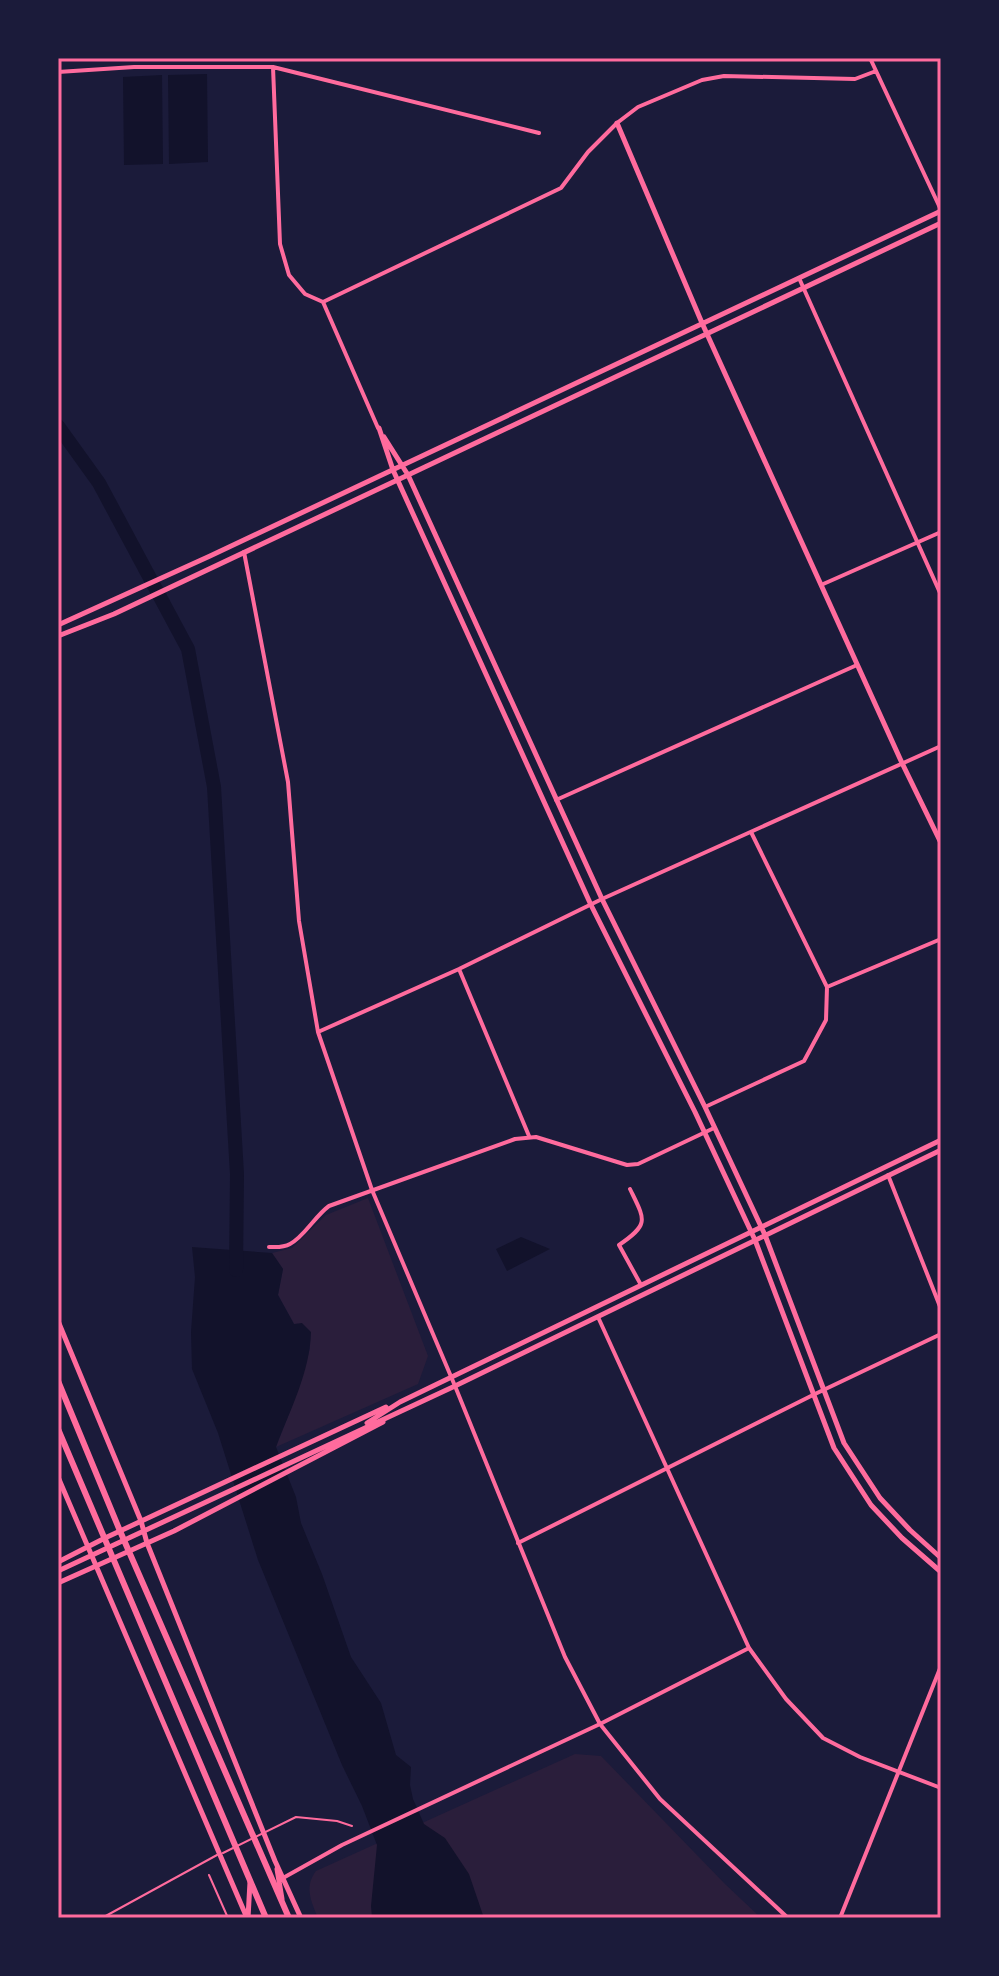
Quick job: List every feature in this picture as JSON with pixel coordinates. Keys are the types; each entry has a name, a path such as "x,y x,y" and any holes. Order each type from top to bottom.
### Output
{"highway":[{"path":"58,1381 289,1918"},
{"path":"58,1429 266,1918"}],"main road":[{"path":"617,123 702,323 941,843"},
{"path":"58,625 941,210"},
{"path":"58,636 114,614 941,223"},
{"path":"379,428 408,475 602,899 765,1235 844,1443 880,1498 941,1558"},
{"path":"379,428 393,470 591,905 755,1240 834,1448 871,1505 902,1538 941,1572"},
{"path":"58,1562 363,1416 452,1378 941,1140"},
{"path":"58,1571 455,1386 941,1150"},
{"path":"58,1321 141,1521 147,1543 275,1861 301,1918"},
{"path":"349,1434 400,1402"},
{"path":"58,1583 218,1508 369,1431 403,1409"},
{"path":"58,1477 247,1918"},
{"path":"275,1861 284,1908"},
{"path":"247,1918 250,1881"}],"street":[{"path":"870,58 941,210"},
{"path":"273,67 280,244 289,275 305,294 323,302 379,428"},
{"path":"58,70 273,67 539,133"},
{"path":"323,302 561,188 588,152 617,123 638,107 702,80 724,76 855,79 876,71"},
{"path":"799,278 941,595"},
{"path":"821,585 941,532"},
{"path":"244,552 288,782 299,921 318,1032 372,1190 565,1657 600,1724 660,1799 788,1918"},
{"path":"556,800 857,665"},
{"path":"318,1032 941,746"},
{"path":"705,1107 804,1061 826,1020 827,987 751,832"},
{"path":"827,987 941,939"},
{"path":"459,969 529,1137"},
{"path":"269,1247 293,1243 329,1206 502,1142 529,1137 547,1140 627,1165 638,1164 714,1128"},
{"path":"888,1175 941,1309"},
{"path":"630,1189 641,1212 642,1224 639,1231 619,1245 641,1285"},
{"path":"597,1316 749,1648 786,1699 823,1738 860,1757 941,1788"},
{"path":"518,1543 941,1334"},
{"path":"283,1878 342,1845 600,1724 749,1648"},
{"path":"840,1918 941,1666"}],"lane":[{"path":"102,1918 205,1861 296,1817 337,1821 352,1826"},
{"path":"209,1875 228,1918"}],"shaded area":[{"path":"207,74 208,162 169,164 168,75"},
{"path":"162,75 163,164 124,165 123,77"},
{"path":"368,1198 428,1356 418,1384 276,1447 310,1348 278,1295 283,1269 272,1253 292,1248 326,1215"},
{"path":"521,1237 550,1249 507,1271 496,1249"},
{"path":"192,1247 272,1253 283,1269 278,1295 294,1324 302,1323 311,1332 303,1376 276,1447 351,1657 381,1703 396,1755 411,1767 413,1799 424,1824 445,1838 469,1874 484,1918 372,1918 377,1845 258,1560 218,1433 192,1369 195,1277"},
{"path":"575,1754 601,1756 761,1918 318,1918 310,1888 316,1871"}],"waterway":[{"path":"58,426 99,483 188,649 214,787 237,1174 236,1270"}]}
